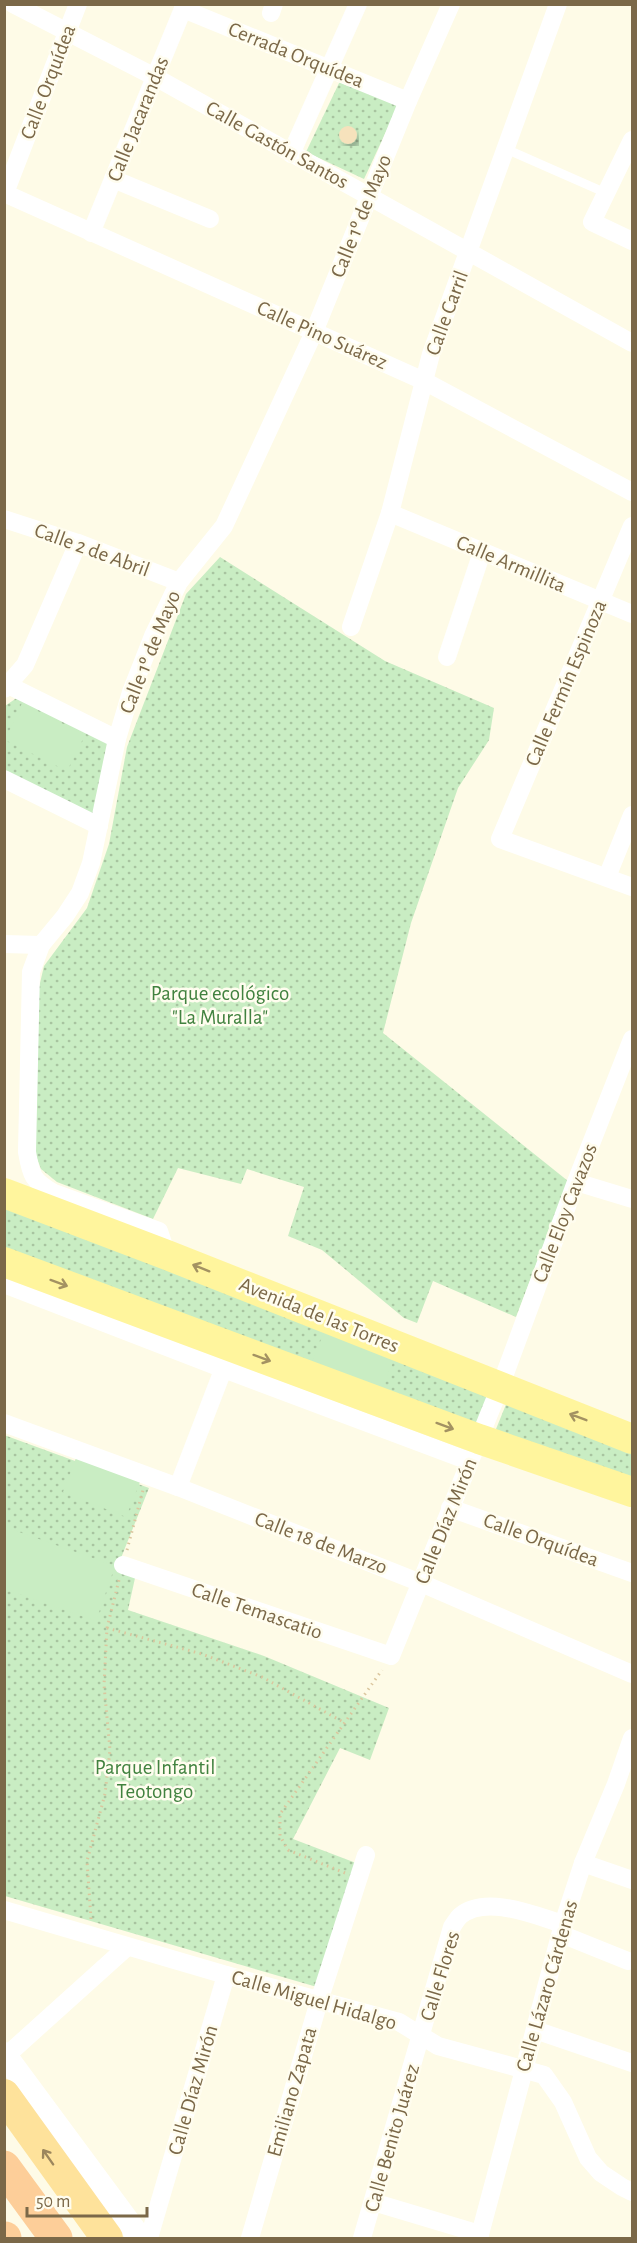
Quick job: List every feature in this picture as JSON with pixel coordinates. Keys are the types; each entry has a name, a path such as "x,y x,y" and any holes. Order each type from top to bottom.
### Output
{"highway":[{"path":"4,2095 107,2238"},
{"path":"4,2167 56,2238"}],"main road":[{"name":"Avenida de las Torres","path":"4,1193 633,1439"},
{"path":"4,1262 228,1358 474,1450 633,1492"}],"street":[{"name":"Calle Gastón Santos","path":"13,4 155,77 633,344"},
{"name":"Calle Orquídea","path":"5,193 78,4"},
{"path":"291,154 358,4"},
{"name":"Calle 1º de Mayo","path":"167,1255 159,1231 54,1193 38,1184 31,1173 27,1152 31,972 41,945 65,916 80,893 91,863 117,739 135,681 153,636 179,582 224,526 314,332 408,101 451,4"},
{"name":"Calle Carril","path":"351,627 390,513 431,354 558,4"},
{"name":"Cerrada Orquídea","path":"184,7 408,101"},
{"name":"Calle Jacarandas","path":"91,233 184,7"},
{"path":"632,140 592,222 633,240"},
{"path":"113,179 210,219"},
{"name":"Calle Pino Suárez","path":"5,193 424,381 633,492"},
{"name":"Calle Armillita","path":"390,513 633,614"},
{"name":"Calle 2 de Abril","path":"4,519 78,543 179,582"},
{"name":"Calle Fermín Espinoza","path":"607,877 500,839 633,526"},
{"path":"78,543 25,665 6,686 117,739"},
{"path":"447,657 482,552"},
{"path":"4,779 99,826"},
{"path":"633,815 607,877 633,887"},
{"path":"4,944 41,945"},
{"name":"Calle Eloy Cavazos","path":"500,1387 576,1182 633,1039"},
{"path":"576,1182 633,1199"},
{"path":"4,1284 228,1358 178,1487"},
{"name":"Calle Díaz Mirón","path":"391,1656 500,1387"},
{"name":"Calle 18 de Marzo","path":"4,1423 178,1487 421,1583 633,1674"},
{"name":"Calle Orquídea","path":"450,1508 633,1573"},
{"name":"Calle Temascatio","path":"123,1565 391,1656"},
{"name":"Calle Lázaro Cárdenas","path":"479,2236 562,1929 583,1863 624,1786 633,1738"},
{"name":"Emiliano Zapata","path":"250,2238 319,2001 366,1855"},
{"path":"583,1863 633,1880"},
{"name":"Calle Flores","path":"422,2037 452,1927 461,1916 480,1907 503,1907 562,1929 628,1961"},
{"name":"Calle Miguel Hidalgo","path":"4,1910 226,1976 399,2022 438,2046 544,2075 563,2102 588,2158 601,2173 633,2192"},
{"path":"127,1947 5,2055 140,2238"},
{"name":"Calle Díaz Mirón","path":"150,2238 226,1976"},
{"path":"535,2030 633,2063"},
{"name":"Calle Benito Juárez","path":"362,2238 422,2037"},
{"path":"373,2202 479,2236"}],"lane":[{"path":"506,149 606,193"}],"path":[{"path":"92,1937 87,1862 105,1794 110,1750 104,1685 107,1628 202,1654 262,1677 345,1723"},
{"path":"358,1878 288,1850 280,1836 280,1814 391,1656"}],"green space":[{"path":"341,79 398,106 364,179 306,152"},
{"name":"Parque ecológico \"La Muralla\"","path":"220,557 385,661 494,708 489,740 458,788 411,923 383,1033 568,1181 516,1317 433,1281 417,1323 404,1318 322,1250 288,1236 304,1187 247,1169 241,1184 178,1168 153,1219 57,1182 41,1169 36,1156 36,1000 44,966 87,908 109,844 127,747 186,594"},
{"path":"18,697 109,741 93,815 5,771 5,706"},
{"path":"22,703 85,735 67,771 5,740"},
{"path":"4,1202 491,1390 478,1423 471,1426 5,1252"},
{"path":"325,1330 395,1358 381,1390 312,1361"},
{"path":"507,1402 632,1442 632,1487 499,1437 496,1429"},
{"name":"Parque Infantil Teotongo","path":"4,1435 149,1488 119,1563 137,1569 128,1610 264,1656 389,1708 370,1760 340,1748 293,1839 356,1863 317,1987 5,1896"},
{"path":"76,1458 140,1482 126,1517 63,1492"},
{"path":"5,1527 115,1566 96,1621 5,1589"}],"building":[{"path":"348,126 354,129 357,135 354,141 348,144 342,141 339,135 342,129"}]}
